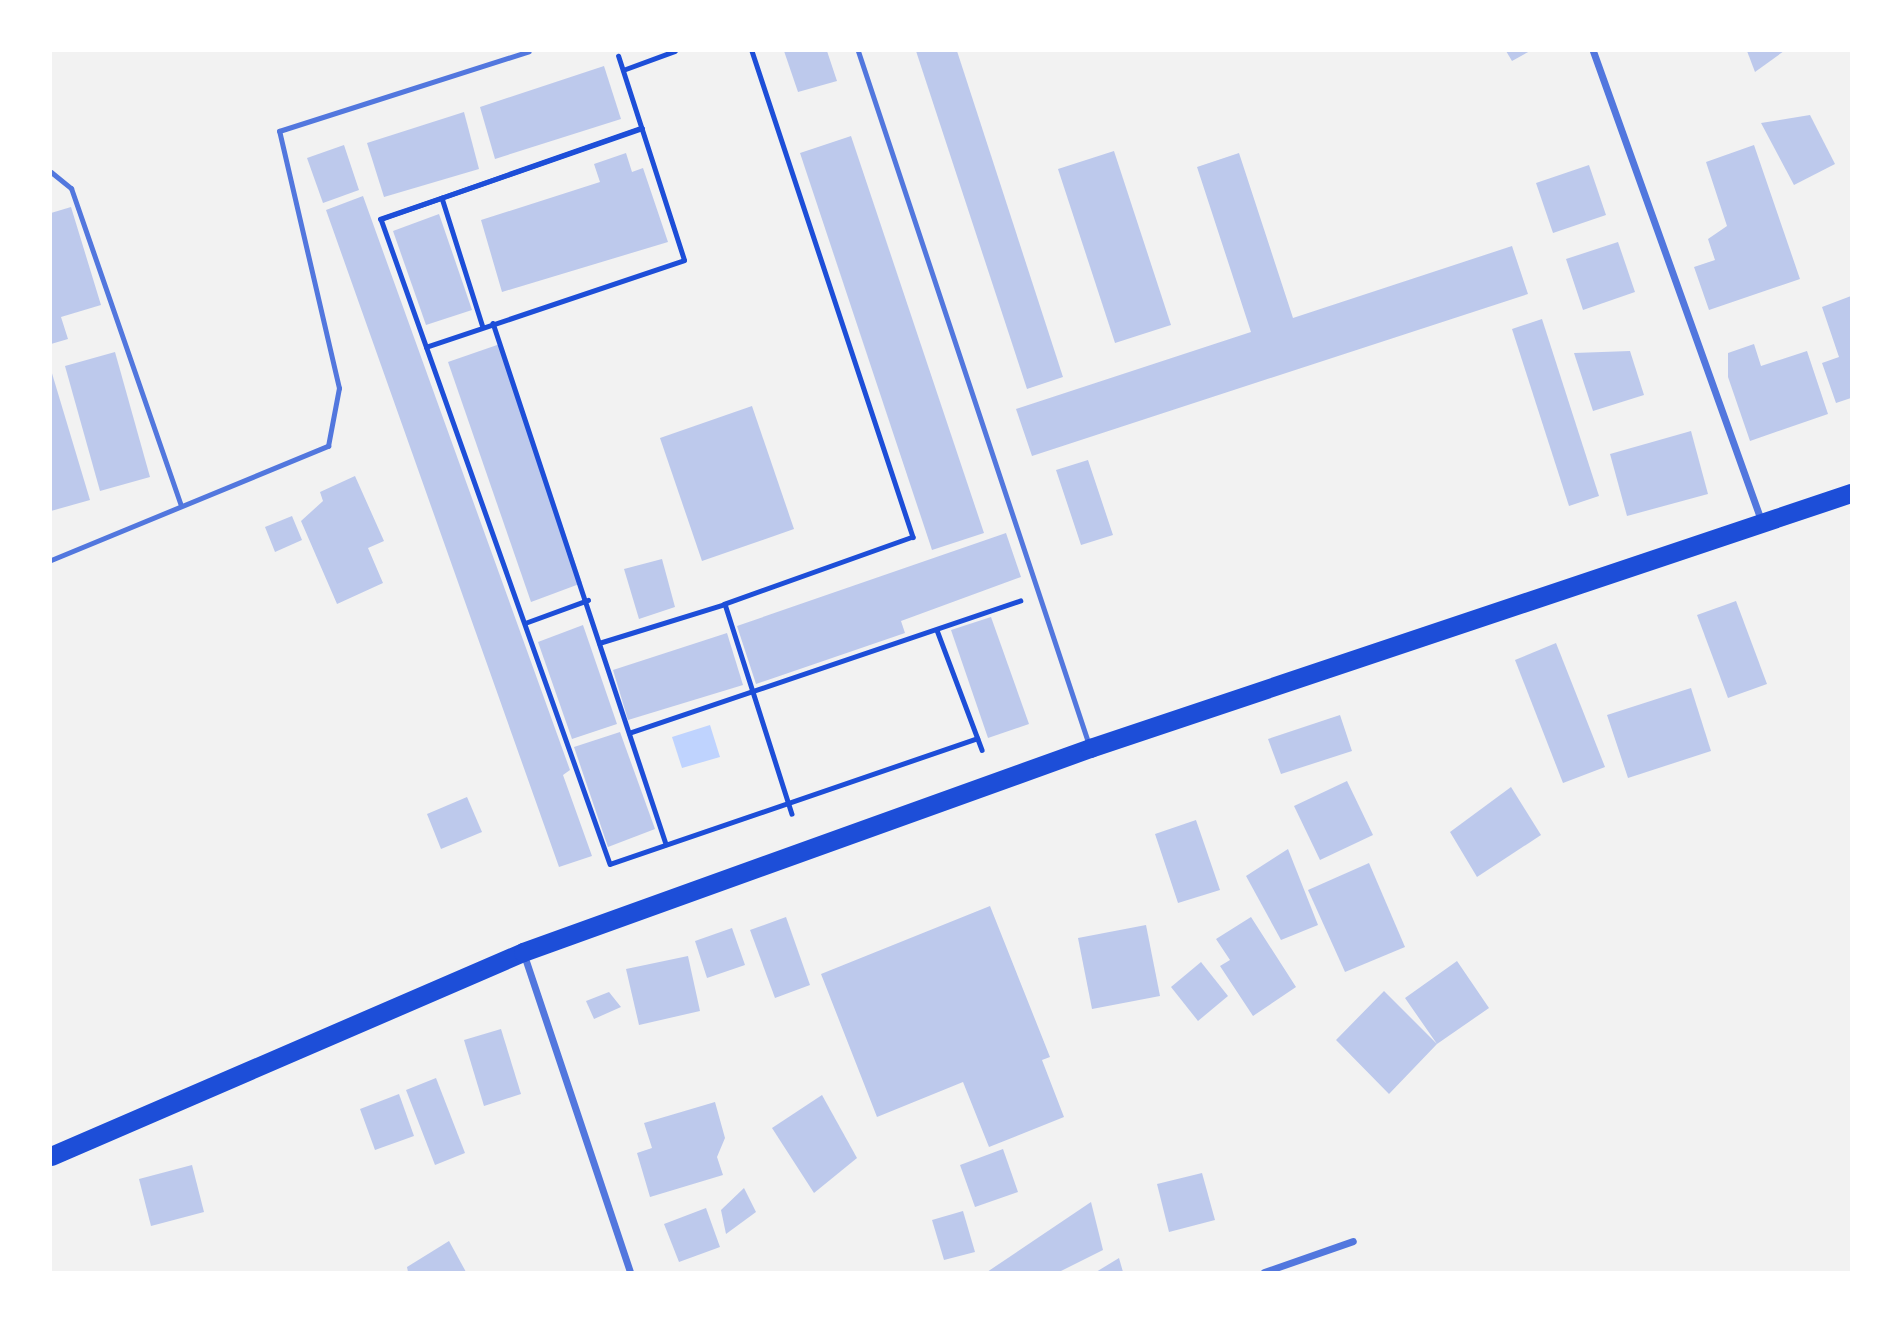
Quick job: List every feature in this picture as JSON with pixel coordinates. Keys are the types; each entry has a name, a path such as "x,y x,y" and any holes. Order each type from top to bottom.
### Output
{"highway":[{"path":"51,1156 523,952 1090,748 1851,493"}],"street":[{"path":"1593,51 1761,522"},
{"path":"523,952 631,1272"},
{"path":"1264,1272 1353,1241"}],"lane":[{"path":"51,560 328,446 339,388 279,131 529,51"},
{"path":"858,51 1090,748"},
{"path":"51,172 71,188 181,506"}],"path":[{"path":"623,70 676,51"},
{"path":"599,643 725,604 913,537 752,51"},
{"path":"426,347 684,260 618,56"},
{"path":"381,219 642,128"},
{"path":"381,219 642,128"},
{"path":"442,198 483,327"},
{"path":"381,219 610,864 787,801 977,738"},
{"path":"493,323 588,600 599,643 666,844"},
{"path":"629,733 752,694 1037,595"},
{"path":"525,623 588,600"},
{"path":"725,604 792,814"},
{"path":"937,630 982,750"}],"water":[{"path":"710,725 720,757 682,768 672,737"}],"building":[{"path":"784,51 827,51 837,81 798,92"},
{"path":"916,51 957,51 1063,377 1027,389"},
{"path":"1506,51 1530,51 1512,61"},
{"path":"1747,51 1784,51 1755,72"},
{"path":"604,66 621,119 495,159 480,107"},
{"path":"464,112 479,169 384,197 367,143"},
{"path":"1810,115 1835,164 1794,185 1761,123"},
{"path":"851,136 984,533 932,550 800,153"},
{"path":"344,145 359,190 323,203 307,158"},
{"path":"1754,145 1800,279 1709,310 1694,267 1715,260 1708,239 1727,226 1706,162"},
{"path":"1114,151 1171,325 1115,343 1058,169"},
{"path":"626,153 632,172 643,168 668,242 502,292 481,220 600,182 594,164"},
{"path":"1239,153 1293,318 1512,246 1528,294 1032,456 1016,409 1251,332 1197,167"},
{"path":"1589,165 1606,215 1553,233 1536,183"},
{"path":"363,196 570,770 563,775 592,856 559,867 326,210"},
{"path":"71,207 101,305 61,317 68,339 51,344 51,213"},
{"path":"439,214 472,310 426,325 393,231"},
{"path":"1618,242 1635,292 1583,310 1566,259"},
{"path":"1851,296 1851,398 1836,403 1822,363 1839,357 1822,307"},
{"path":"1542,319 1599,496 1569,506 1512,329"},
{"path":"500,344 582,583 531,602 448,362"},
{"path":"1754,344 1761,366 1807,351 1828,414 1750,441 1728,377 1728,353"},
{"path":"1630,351 1644,395 1593,411 1574,353"},
{"path":"115,352 150,477 100,491 65,366"},
{"path":"51,370 90,500 51,511"},
{"path":"752,406 794,529 702,561 660,438"},
{"path":"1691,431 1708,494 1627,516 1610,454"},
{"path":"1088,460 1113,535 1081,545 1056,470"},
{"path":"355,476 384,541 368,548 383,583 337,604 301,521 323,501 320,492"},
{"path":"292,516 302,540 275,552 265,527"},
{"path":"1006,533 1021,577 901,621 905,633 756,684 737,626"},
{"path":"662,559 675,607 639,619 624,569"},
{"path":"1736,601 1767,684 1728,698 1697,615"},
{"path":"991,617 1029,724 988,738 951,630"},
{"path":"583,625 617,724 572,739 538,642"},
{"path":"727,633 743,685 628,720 613,670"},
{"path":"1556,643 1605,767 1563,783 1515,660"},
{"path":"1691,688 1711,751 1628,778 1607,715"},
{"path":"1340,715 1352,751 1281,774 1268,739"},
{"path":"620,732 655,829 608,847 574,747"},
{"path":"1347,781 1373,835 1320,860 1294,806"},
{"path":"1511,787 1541,835 1477,877 1450,832"},
{"path":"467,797 482,832 441,849 427,814"},
{"path":"1196,820 1220,890 1178,903 1155,834"},
{"path":"1288,849 1318,925 1281,940 1246,876"},
{"path":"1369,863 1405,947 1345,972 1308,890"},
{"path":"990,906 1050,1057 1042,1060 1064,1117 989,1147 963,1082 877,1117 821,974"},
{"path":"786,917 810,985 775,998 750,930"},
{"path":"1251,917 1296,987 1253,1016 1220,966 1230,960 1216,939"},
{"path":"1146,925 1160,996 1092,1009 1078,938"},
{"path":"732,928 745,965 707,978 695,941"},
{"path":"688,956 700,1011 639,1025 626,969"},
{"path":"1457,961 1489,1008 1437,1044 1405,998"},
{"path":"1201,962 1228,996 1198,1021 1171,987"},
{"path":"1384,991 1437,1044 1389,1094 1336,1040"},
{"path":"609,992 621,1007 594,1019 586,1001"},
{"path":"501,1029 521,1094 484,1106 464,1040"},
{"path":"436,1078 465,1153 435,1165 406,1090"},
{"path":"399,1094 414,1136 375,1150 360,1109"},
{"path":"822,1095 857,1158 814,1193 772,1128"},
{"path":"715,1102 725,1138 717,1157 723,1175 650,1197 637,1153 652,1148 644,1123"},
{"path":"1003,1149 1018,1192 975,1207 960,1165"},
{"path":"192,1165 204,1212 151,1226 139,1179"},
{"path":"1202,1173 1215,1220 1169,1232 1157,1184"},
{"path":"744,1188 756,1212 726,1234 721,1210"},
{"path":"1091,1202 1103,1250 1059,1272 987,1272"},
{"path":"706,1208 720,1247 679,1262 664,1224"},
{"path":"963,1211 975,1252 944,1260 932,1220"},
{"path":"449,1241 466,1272 408,1272 407,1267"},
{"path":"1119,1258 1123,1272 1096,1272"}]}
